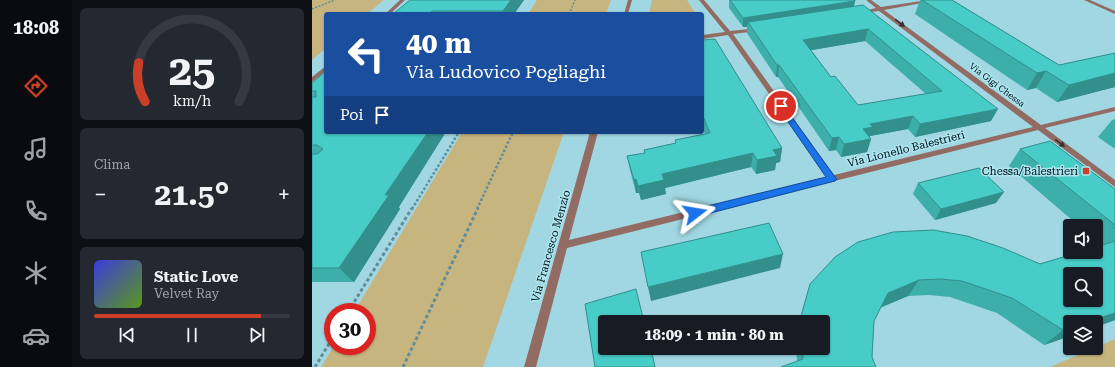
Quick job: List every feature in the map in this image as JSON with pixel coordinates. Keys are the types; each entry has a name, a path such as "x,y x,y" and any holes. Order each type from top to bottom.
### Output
{"street":[{"path":"389,12 403,0"},
{"path":"627,12 630,0"},
{"path":"701,0 729,33 832,179"},
{"name":"Via Gigi Chessa","path":"868,0 1115,184"},
{"path":"858,13 937,0"},
{"path":"1086,0 1115,13"},
{"path":"704,37 760,28"},
{"path":"312,80 324,70"},
{"name":"Via Lionello Balestrieri","path":"563,245 1115,109"},
{"name":"Via Francesco Menzio","path":"530,367 593,134"}],"path":[{"path":"312,9 335,0"},
{"path":"570,12 575,0"},
{"path":"354,303 457,134"},
{"path":"403,367 512,134"},
{"path":"315,367 324,352"}],"shaded area":[{"path":"312,0 384,0 369,12 324,12 324,50 312,60"},
{"path":"537,0 611,0 607,12 529,12"},
{"path":"652,0 687,0 695,12 649,12"},
{"path":"461,134 563,134 483,367 321,367 328,355 376,355 376,303 359,303"},
{"path":"1115,339 1115,367 1050,367 1078,355 1103,355 1103,344"}],"building":[{"path":"410,0 511,0 503,11 395,12"},
{"path":"730,0 855,0 855,1 743,18"},
{"path":"922,0 952,0 1059,65 1115,53 1115,73 1069,85 1046,71 1037,73"},
{"path":"863,5 998,109 920,124 913,116 870,124 873,127 863,129 871,139 844,144 839,137 832,138 779,65 777,65 748,22","holes":["868,29 942,91 858,105 835,76 831,77 803,40"]},
{"path":"715,39 782,148 773,150 777,156 757,160 753,153 662,174 664,180 638,186 636,179 634,180 627,156 645,153 644,150 676,143 675,140 710,133 704,119 704,40"},
{"path":"324,73 324,134 427,134 385,195 389,195 339,268 312,268 312,154 317,154 323,149 317,145 312,145 312,97 316,97 316,91 312,91 312,83"},
{"path":"1050,141 1115,189 1115,225 1020,149"},
{"path":"979,168 1004,192 941,209 918,183"},
{"path":"769,223 783,254 648,287 641,252"},
{"path":"933,230 967,236 1003,248 1040,264 1063,257 1063,259 1103,259 1103,245 1115,241 1115,313 1103,317 1103,315 1063,315 1063,330 1012,298 962,281 940,279 919,280 888,293 874,321 872,357 876,367 781,367 803,359 803,355 830,355 830,315 801,315 810,284 835,257 858,242 893,232"},
{"path":"636,289 642,315 598,315 598,355 652,355 655,367 595,367 585,304"}],"place":[{"name":"Chessa/Balestrieri","path":"1086,171"}],"route":[{"path":"695,213 832,179 781,106"}]}
